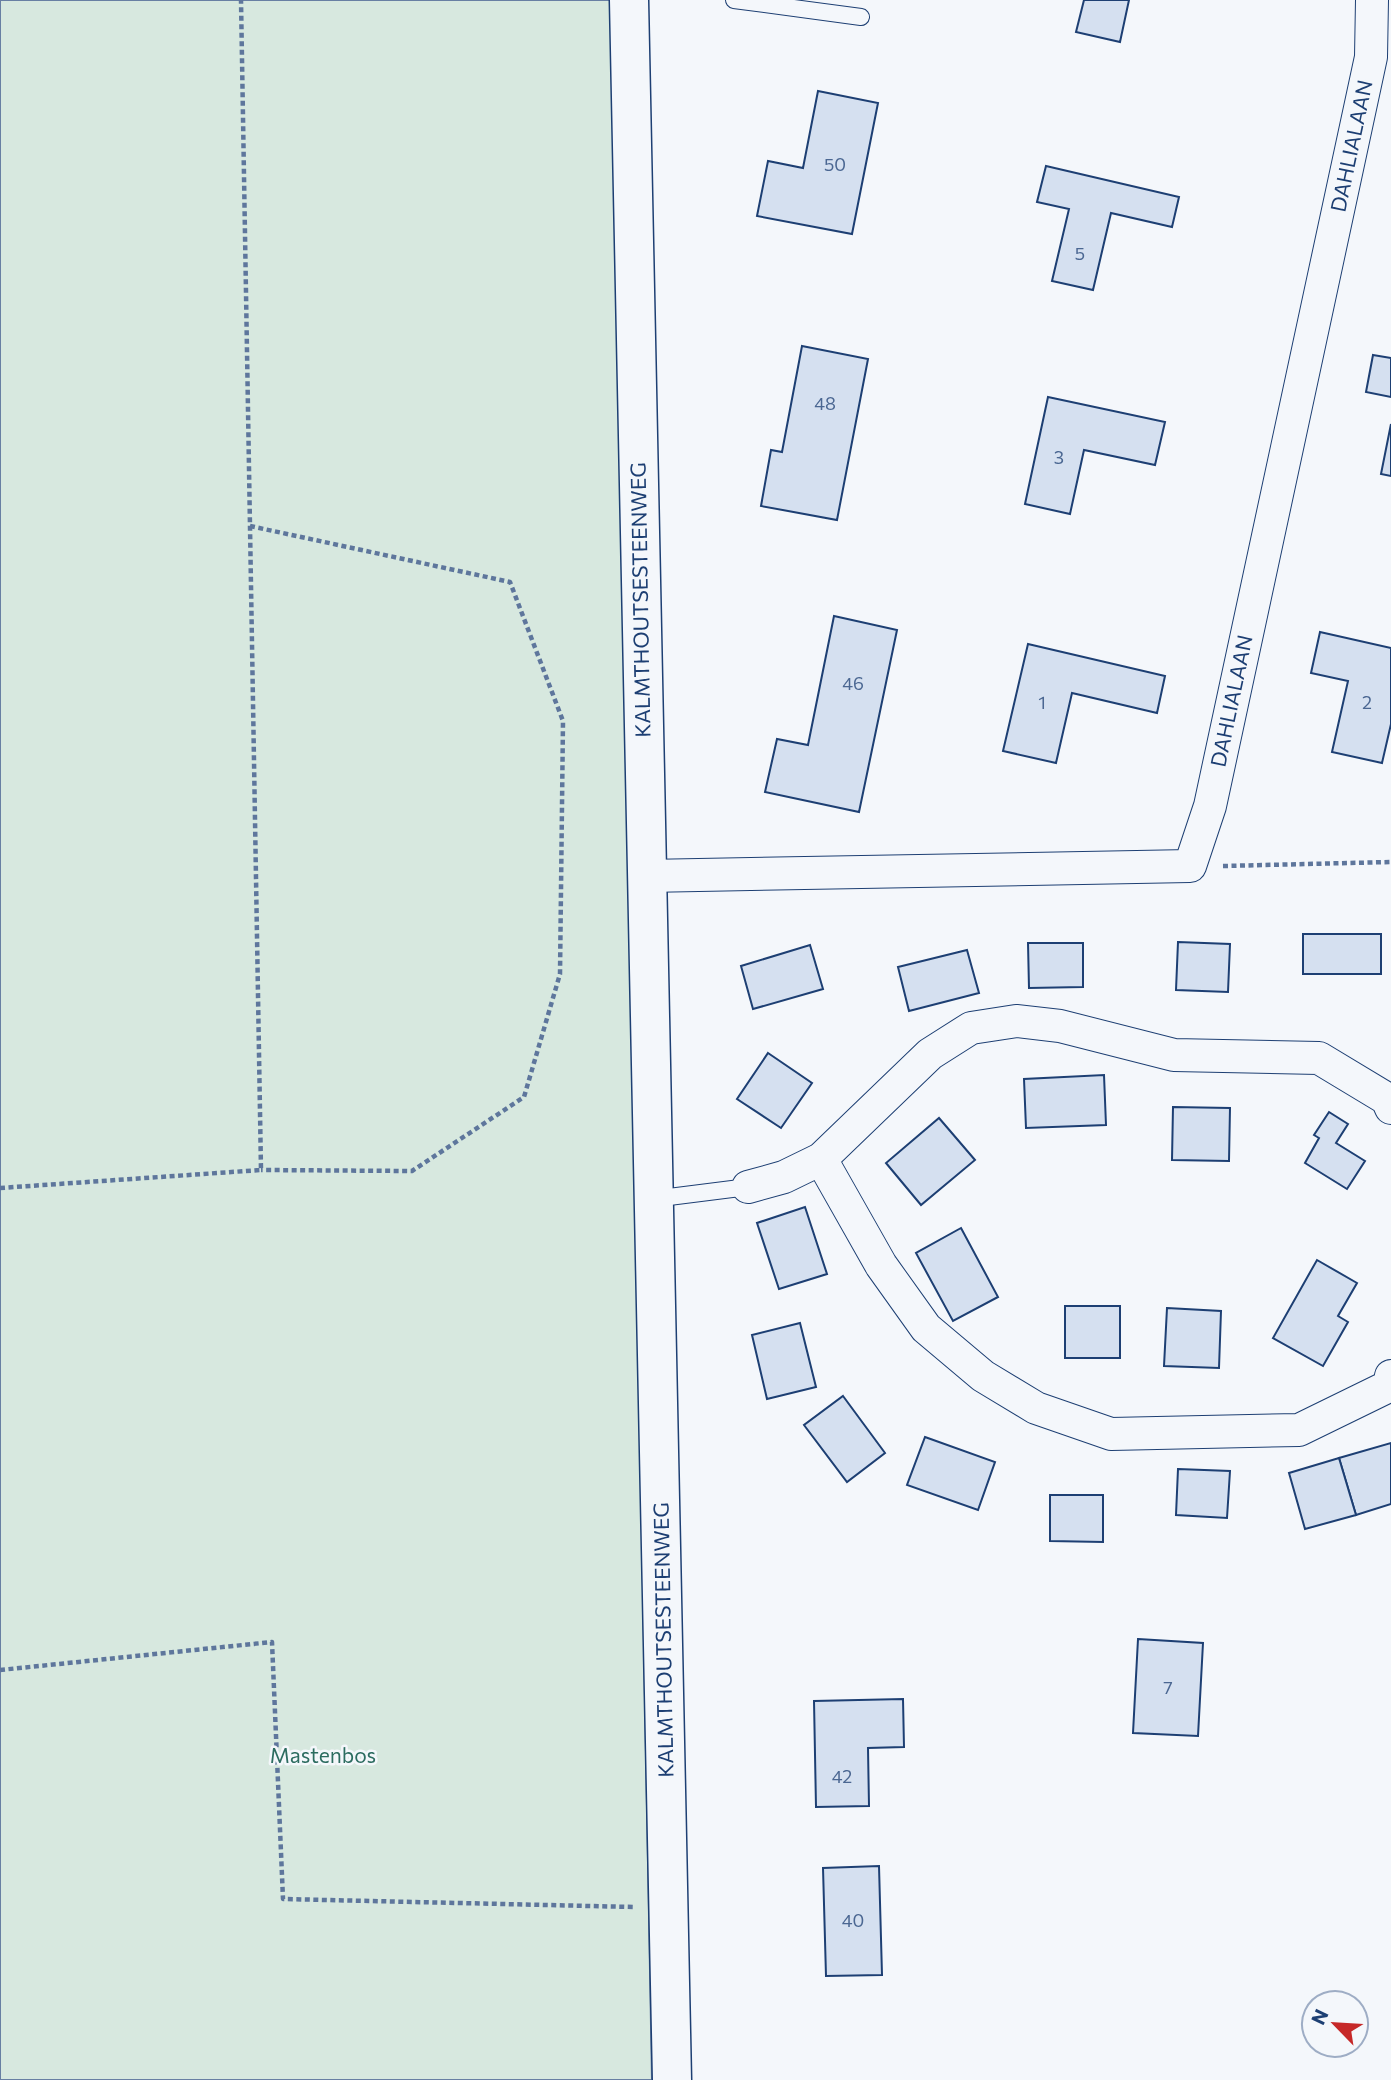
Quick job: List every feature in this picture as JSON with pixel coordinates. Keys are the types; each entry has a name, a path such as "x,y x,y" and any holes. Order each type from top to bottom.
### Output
{"main road":[{"name":"KALMTHOUTSESTEENWEG","path":"629,0 672,2080"}],"street":[{"name":"DAHLIALAAN","path":"1190,866 1210,806 1371,57 1372,0"},
{"path":"646,876 1190,866"},
{"path":"748,1186 784,1177 821,1159 930,1054 971,1028 1016,1021 1060,1026 1174,1055 1319,1058 1387,1099 1391,1108"},
{"path":"821,1159 881,1265 926,1328 984,1377 1036,1408 1111,1434 1298,1430 1389,1385 1391,1376"}],"lane":[{"path":"734,0 861,17"},
{"path":"653,1199 748,1186"}],"path":[{"path":"241,0 261,1170"},
{"path":"0,1188 261,1170 412,1171 524,1097 559,974 563,721 510,582 250,526"},
{"path":"1190,866 1391,862"},
{"path":"0,1670 272,1642 283,1899 670,1907"}],"green space":[{"name":"Mastenbos","path":"0,0 614,0 652,2080 0,2080"}],"building":[{"path":"1084,0 1129,0 1120,42 1076,32"},
{"path":"818,91 878,103 852,234 757,216 768,161 803,168"},
{"path":"1046,166 1179,197 1172,227 1111,213 1093,290 1052,281 1069,209 1037,202"},
{"path":"802,346 868,359 837,520 761,506 771,450 782,452"},
{"path":"1373,355 1391,358 1391,397 1366,392"},
{"path":"1048,397 1165,422 1155,465 1084,450 1070,514 1025,504"},
{"path":"1391,424 1391,476 1381,474"},
{"path":"834,616 897,630 859,812 765,792 777,739 808,745"},
{"path":"1320,632 1391,648 1391,724 1382,763 1332,752 1348,681 1311,673"},
{"path":"1028,644 1165,676 1157,713 1072,693 1056,763 1003,751"},
{"path":"1303,934 1381,934 1381,974 1303,974"},
{"path":"1178,942 1230,944 1228,992 1176,990"},
{"path":"1028,943 1083,943 1083,987 1029,988"},
{"path":"810,945 823,989 753,1009 741,966"},
{"path":"967,950 979,993 909,1011 898,967"},
{"path":"768,1053 812,1083 781,1128 737,1099"},
{"path":"1104,1075 1106,1125 1026,1128 1024,1079"},
{"path":"1173,1107 1230,1108 1229,1161 1172,1160"},
{"path":"1329,1112 1348,1124 1336,1143 1365,1161 1347,1189 1305,1163 1319,1138 1314,1135"},
{"path":"939,1118 975,1160 921,1205 886,1163"},
{"path":"805,1207 827,1274 779,1289 757,1223"},
{"path":"961,1228 998,1297 953,1321 916,1253"},
{"path":"1317,1260 1357,1283 1338,1316 1348,1322 1323,1366 1273,1338"},
{"path":"1065,1306 1120,1306 1120,1358 1065,1358"},
{"path":"1167,1308 1221,1311 1219,1368 1164,1366"},
{"path":"800,1323 816,1387 767,1399 752,1335"},
{"path":"843,1396 885,1453 847,1482 804,1425"},
{"path":"925,1437 995,1462 978,1510 907,1485"},
{"path":"1391,1443 1391,1504 1356,1515 1339,1458"},
{"path":"1339,1458 1356,1515 1305,1529 1289,1473"},
{"path":"1178,1469 1230,1471 1227,1518 1176,1515"},
{"path":"1050,1495 1103,1495 1103,1542 1050,1541"},
{"path":"1138,1639 1203,1643 1198,1736 1133,1733"},
{"path":"903,1699 904,1747 868,1748 869,1806 816,1807 814,1701"},
{"path":"879,1866 882,1975 826,1976 823,1868"}]}
